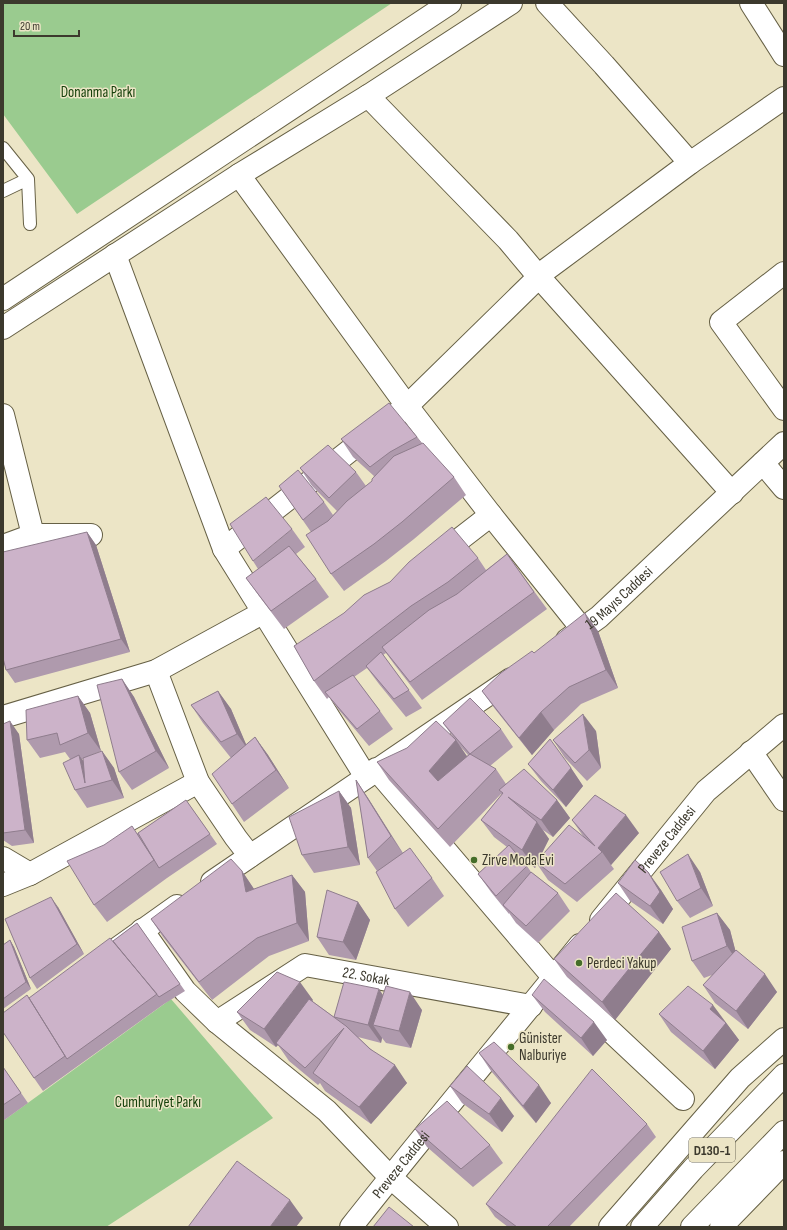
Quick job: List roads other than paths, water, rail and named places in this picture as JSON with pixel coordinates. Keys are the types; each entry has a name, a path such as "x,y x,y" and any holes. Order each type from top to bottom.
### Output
{"main road":[{"path":"3,299 450,3"},
{"path":"3,328 239,175 368,96 511,3"},
{"path":"547,3 604,65 690,164"},
{"path":"752,3 784,55"},
{"path":"368,96 508,240 539,277 732,493"},
{"path":"224,549 407,406 547,269 690,164 784,98"},
{"path":"239,175 407,406 491,515 583,630"},
{"path":"115,255 224,549 264,612 303,662 371,773 554,978 683,1099"},
{"path":"784,272 721,322 784,409"},
{"path":"3,415 33,535"},
{"name":"19 Mayıs Caddesi","path":"551,651 583,630 599,617 784,443"},
{"path":"763,463 784,488"},
{"path":"422,569 491,515"},
{"path":"3,546 33,535 91,535"},
{"path":"3,717 156,671 264,612"},
{"path":"104,958 142,930 525,669"},
{"path":"156,671 198,782 250,856"},
{"name":"Preveze Caddesi","path":"351,1227 436,1120 706,791 784,725"},
{"path":"751,752 784,800"},
{"path":"3,885 30,874 198,782"},
{"path":"3,858 30,874"},
{"path":"142,930 184,991 217,1022 327,1111 390,1177 447,1227"},
{"name":"22. Sokak","path":"217,1022 305,965 531,1006"},
{"path":"610,1227 740,1078 784,1039"},
{"name":"D130-1","path":"642,1227 693,1169 784,1075"},
{"name":"D130-1","path":"692,1227 784,1132"},
{"path":"721,1227 784,1162"}],"lane":[{"path":"3,148 28,179 30,224"},
{"path":"3,191 28,179"}],"place":[{"name":"Zirve Moda Evi","path":"474,860"},
{"name":"Perdeci Yakup","path":"579,963"},
{"name":"Günister Nalburiye","path":"511,1047"}],"park label":[{"name":"Donanma Parkı","path":"98,92"},
{"name":"Cumhuriyet Parkı","path":"158,1102"}]}
